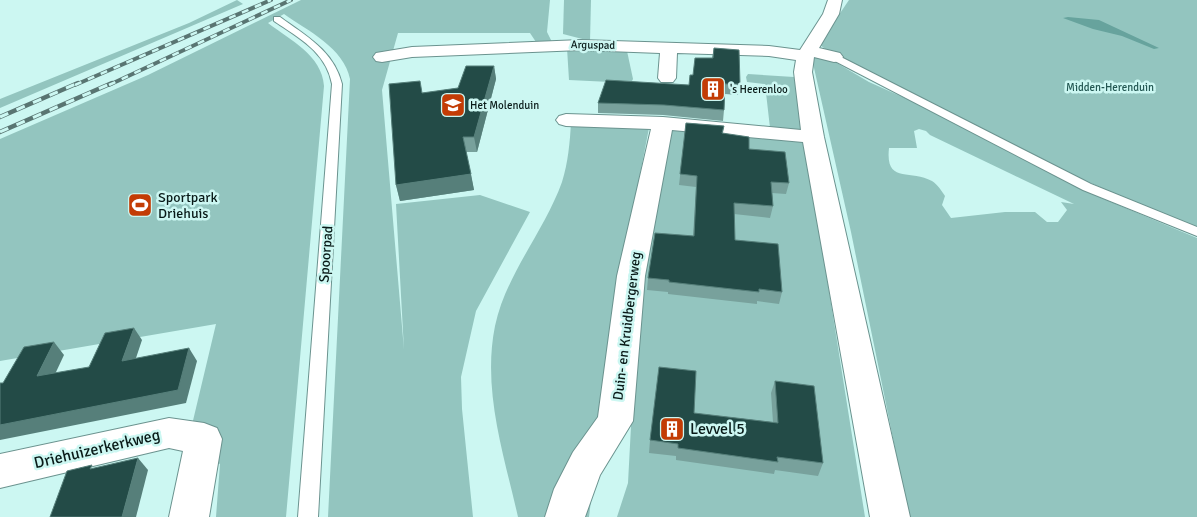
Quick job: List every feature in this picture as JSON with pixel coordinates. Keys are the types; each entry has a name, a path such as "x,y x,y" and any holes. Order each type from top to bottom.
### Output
{"street":[{"path":"835,0 830,14 806,53 803,72 890,517"},
{"name":"Arguspad","path":"382,57 412,52 567,45 769,51 834,57"},
{"path":"666,78 669,47"},
{"path":"566,120 663,123 814,136"},
{"name":"Duin- en Kruidbergerweg","path":"565,517 574,489 586,464 615,421 631,276 663,123"},
{"name":"Driehuizerkerkweg","path":"0,471 168,433 204,439 189,517"}],"lane":[{"name":"Spoorpad","path":"277,19 326,56 334,69 337,84 308,517"},
{"path":"834,57 1087,187 1197,232"}],"green space":[{"path":"237,0 243,4 0,108 0,99 189,23"},
{"path":"301,0 550,0 547,32 554,46 536,42 530,33 398,33 382,90 404,350 396,204 480,195 530,212 476,311 461,377 462,409 473,517 328,517 350,79 341,58 333,49 284,14 268,23 304,49 318,65 324,86 286,517 216,517 220,464 210,460 191,429 216,324 0,361 0,139 148,75"},
{"path":"564,0 591,0 590,41 563,34"},
{"name":"Midden-Herenduin","path":"849,0 1197,0 1197,227 1135,203 1058,168 825,49 819,44"},
{"path":"567,48 627,51 633,79 631,83 569,80"},
{"path":"819,57 830,59 869,82 907,99 1085,191 1197,238 1197,517 909,517 851,232 812,59","holes":["919,129 926,131 930,135 1074,204 1061,202 1067,210 1058,222 1047,222 1035,212 1005,212 951,218 942,205 945,196 936,184 924,178 901,174 891,167 889,148 917,148 914,131"]},
{"path":"748,74 794,77 804,131 770,128 765,84 747,82 746,77"},
{"path":"571,122 649,128 615,303 589,517 518,517 501,446 493,398 491,374 495,326 500,307 516,271 562,182 566,167"},
{"path":"666,129 805,140 865,517 617,517 628,483 638,294"}],"water":[{"path":"1063,18 1099,20 1159,48 1154,49 1122,36 1093,29"}],"building":[{"path":"714,48 739,50 740,84 725,84 724,110 664,105 598,103 606,80 689,85 690,75 693,75 695,58 713,58"},
{"path":"466,66 494,66 474,137 463,137 471,174 396,185 389,84 420,81 422,93 458,88"},
{"path":"686,123 724,126 722,133 749,137 749,149 785,152 789,183 771,182 773,206 734,203 735,240 778,244 782,292 759,289 759,292 648,278 655,233 694,236 697,176 680,174"},
{"path":"134,328 122,361 189,348 178,390 0,425 0,383 3,383 24,347 54,342 37,376 89,367 105,333"},
{"name":"Levvel 5","path":"659,367 696,371 694,413 778,423 775,381 814,386 823,463 777,457 778,462 678,448 678,444 650,440"},
{"path":"138,458 122,517 50,517 67,471 92,465 90,469"}],"railway":[{"path":"75,85 271,0"},
{"path":"109,85 291,0"},
{"path":"0,117 78,83"},
{"path":"0,132 112,83"}],"place":[{"name":"'s Heerenloo","path":"713,89"},
{"name":"Het Molenduin","path":"453,105"},
{"name":"Sportpark Driehuis","path":"140,205"},
{"name":"Levvel 5","path":"672,429"}]}
